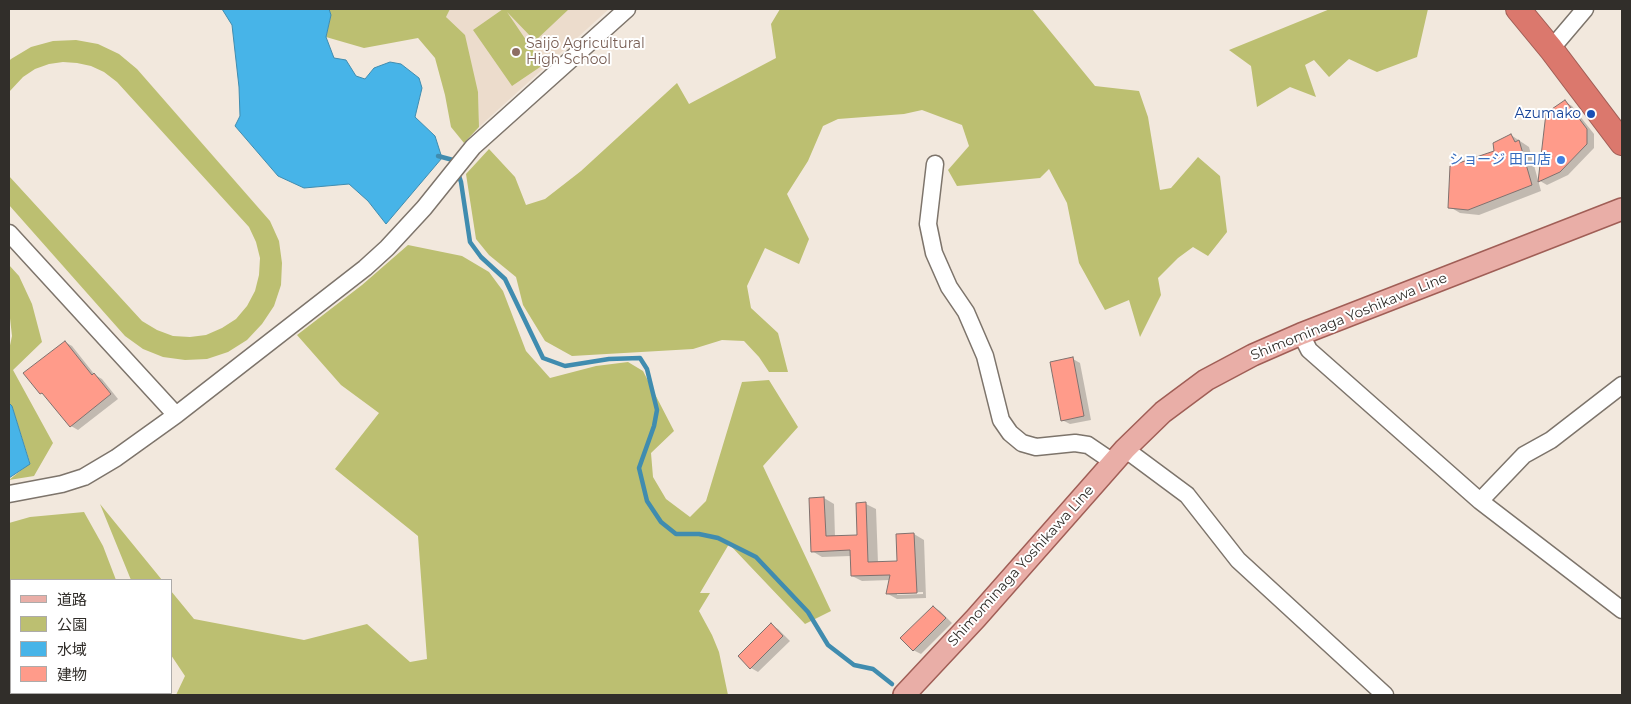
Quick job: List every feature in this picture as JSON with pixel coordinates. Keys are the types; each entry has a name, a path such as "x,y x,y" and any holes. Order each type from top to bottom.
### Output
{"highway":[{"path":"1518,9 1551,49 1622,143"}],"main road":[{"name":"Shimominaga Yoshikawa Line","path":"904,695 976,618 1119,456 1163,412 1206,380 1301,334 1622,209"}],"street":[{"path":"9,494 62,484 84,477 116,458 176,415 365,268 387,248 424,208 473,147 626,9"},
{"path":"1551,49 1585,9"},
{"path":"935,164 928,224 934,253 949,287 966,312 985,356 1001,420 1010,434 1022,443 1036,447 1075,443 1088,444 1119,456 1187,495 1238,560 1384,695"},
{"path":"9,233 176,415"},
{"path":"1301,334 1309,350 1480,501 1622,610"},
{"path":"1480,501 1524,455 1552,440 1622,385"}],"shaded area":[{"name":"Saijō Agricultural High School","path":"450,9 609,9 479,127 478,92 446,17"}],"green space":[{"path":"329,9 450,9 446,17 465,35 478,92 479,127 464,143 451,127 435,58 418,38 364,48 326,37 331,15"},
{"path":"503,9 569,9 535,41 507,12 543,65 512,86 473,30"},
{"path":"780,9 1032,9 1095,86 1139,91 1148,117 1160,190 1171,188 1198,157 1220,176 1227,232 1208,256 1193,247 1178,258 1158,278 1161,295 1140,337 1129,300 1105,310 1079,263 1067,203 1049,169 1040,178 957,186 948,170 969,146 962,125 922,110 904,114 838,119 823,126 808,161 787,194 809,239 799,264 765,248 747,286 751,308 778,333 788,372 769,372 759,357 744,341 722,340 693,349 572,356 545,341 523,305 516,277 489,255 476,239 466,174 489,149 515,177 526,205 545,199 581,171 677,83 689,104 776,58 771,24"},
{"path":"1330,9 1428,9 1417,57 1377,72 1349,59 1329,77 1314,60 1305,65 1316,97 1290,87 1257,107 1251,66 1229,50"},
{"path":"76,40 98,44 119,54 137,69 270,221 279,241 282,263 281,285 274,306 262,324 247,340 228,352 207,359 185,360 163,357 143,349 125,336 9,205 9,176 142,321 157,330 173,336 190,337 206,335 222,328 236,319 247,306 255,291 259,275 260,258 256,242 249,227 117,82 104,72 91,66 63,62 35,69 23,77 9,92 9,61 11,59 31,47 53,41"},
{"path":"408,245 462,256 489,272 503,291 526,351 550,378 596,366 628,362 643,371 674,431 651,453 653,477 666,499 690,517 706,501 742,382 769,380 798,427 763,466 831,611 805,624 729,544 700,593 710,593 699,611 719,652 728,695 176,695 185,676 172,656 172,592 194,619 304,640 367,624 410,662 427,659 418,536 335,469 379,413 341,385 297,335 362,285"},
{"path":"9,265 19,276 32,304 42,342 13,370 53,443 34,476 9,480 30,463 12,406 9,403 9,350 12,336 9,309"},
{"path":"100,504 161,579 131,579"},
{"path":"84,512 103,546 116,579 10,579 10,694 20,694 9,695 9,523 30,517"}],"water":[{"path":"222,9 329,9 331,15 326,37 334,58 346,60 356,76 365,79 374,68 390,62 401,64 419,78 422,88 415,117 435,136 442,158 386,224 368,201 349,184 304,188 278,176 235,126 240,116 239,87 232,25"},
{"path":"9,403 12,406 30,464 9,478"}],"building":[{"path":"1565,100 1587,129 1587,144 1560,172 1538,182 1546,113"},
{"path":"1511,134 1515,142 1519,140 1532,185 1468,210 1448,208 1450,166 1494,151 1493,143"},
{"path":"65,341 92,375 94,373 111,394 70,427 23,373"},
{"path":"1073,357 1084,416 1061,421 1050,362"},
{"path":"824,497 826,536 857,535 856,503 866,502 868,562 897,561 896,534 914,533 917,593 886,594 890,575 851,576 850,550 811,552 809,498"},
{"path":"933,606 946,618 913,651 900,638"},
{"path":"771,623 783,636 750,669 738,656"}],"waterway":[{"path":"438,156 453,160 455,163"},
{"path":"458,173 470,242 481,257 505,279 543,358 565,366 609,359 640,358 647,369 657,410 654,426 639,468 647,501 661,522 676,534 699,534 718,538 756,557 808,612 828,645 854,665 873,669 892,684"}],"place":[{"name":"Saijō Agricultural High School","path":"516,52"},
{"name":"Azumako","path":"1591,114"},
{"name":"ショージ 田口店","path":"1561,160"}]}
